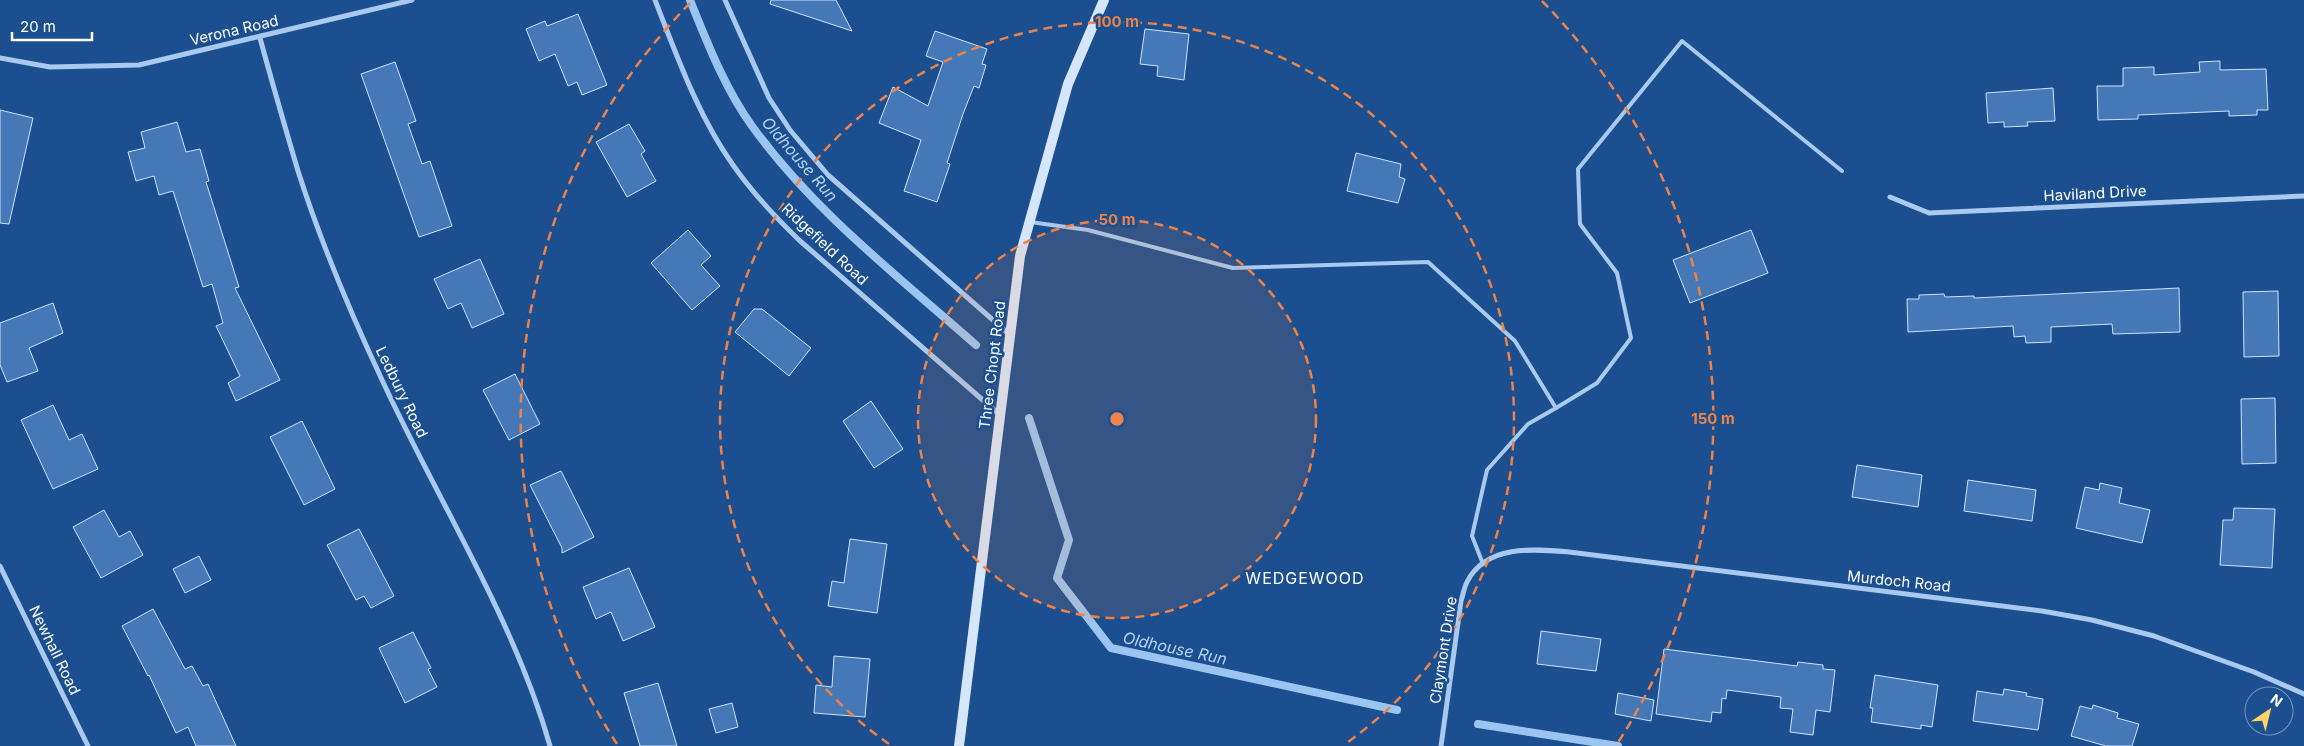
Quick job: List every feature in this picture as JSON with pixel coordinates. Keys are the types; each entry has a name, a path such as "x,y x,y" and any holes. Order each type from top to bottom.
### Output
{"main road":[{"name":"Three Chopt Road","path":"959,746 1020,256 1068,84 1104,0"}],"street":[{"name":"Verona Road","path":"0,58 50,67 139,65 260,38 412,0"},
{"name":"Ridgefield Road","path":"655,0 704,116 733,165 774,216 798,240 1001,416"},
{"path":"726,0 769,98 790,130 828,175 1010,336"},
{"name":"Ledbury Road","path":"260,38 299,172 346,300 383,383 519,656 541,715 550,746"},
{"name":"Haviland Drive","path":"1890,197 1929,213 2304,196"},
{"name":"Murdoch Road","path":"1483,564 1498,556 1517,550 1569,552 2042,611 2092,620 2154,636 2254,672 2304,694"},
{"name":"Claymont Drive","path":"1441,746 1461,601 1467,582 1483,564"},
{"name":"Newhall Road","path":"0,566 88,746"}],"lane":[{"path":"1483,564 1472,536 1487,470 1528,424 1597,383 1631,338 1617,273 1580,224 1578,169 1682,41 1842,171"},
{"path":"1029,221 1088,230 1233,268 1428,262 1515,341 1556,408"}],"building":[{"path":"771,0 836,0 852,31 770,4"},
{"path":"578,14 607,85 582,95 577,82 568,86 555,54 539,61 526,29 545,21 547,26"},
{"path":"1145,29 1189,34 1184,80 1157,76 1158,66 1140,64"},
{"path":"935,31 987,49 982,64 986,65 979,88 974,86 963,114 947,163 950,164 937,202 904,191 921,140 879,123 893,87 928,106 943,62 926,56"},
{"path":"2220,61 2220,70 2266,69 2268,110 2257,110 2257,115 2229,116 2229,111 2138,115 2138,119 2098,120 2097,86 2123,86 2123,68 2154,67 2154,75 2200,72 2199,62"},
{"path":"395,62 416,121 408,124 422,164 430,161 452,226 419,237 361,74"},
{"path":"2053,88 2055,121 2027,122 2028,126 2004,127 2004,122 1988,123 1986,93"},
{"path":"0,110 33,118 9,224 0,223"},
{"path":"177,122 186,152 200,149 209,181 206,182 239,287 235,288 280,380 236,401 228,383 240,376 216,326 223,323 212,284 203,287 173,191 159,195 154,176 136,181 128,152 145,148 141,132"},
{"path":"629,124 645,151 641,154 656,181 627,197 596,142"},
{"path":"1356,153 1401,164 1399,177 1405,179 1398,203 1347,191"},
{"path":"688,230 711,256 701,265 720,286 692,310 651,263"},
{"path":"1751,230 1768,273 1690,303 1673,260"},
{"path":"480,259 504,314 472,328 461,303 448,309 434,279"},
{"path":"2179,288 2180,332 2113,334 2112,324 2051,327 2051,342 2026,343 2025,336 2014,337 2013,326 1908,332 1907,299 1919,299 1919,295 1944,294 1945,297 1974,296 1974,298"},
{"path":"2278,291 2279,356 2244,357 2243,292"},
{"path":"53,303 63,333 29,348 38,371 7,382 0,365 0,323"},
{"path":"754,309 762,309 811,348 789,376 735,332"},
{"path":"515,374 540,424 509,440 483,390"},
{"path":"2275,398 2276,463 2242,464 2241,399"},
{"path":"871,401 903,449 874,468 843,421"},
{"path":"53,405 69,440 82,434 98,469 53,489 21,420"},
{"path":"302,421 335,489 304,505 270,437"},
{"path":"1857,465 1922,475 1918,507 1852,497"},
{"path":"561,471 594,537 562,553 562,548 530,485"},
{"path":"1968,480 2036,490 2032,521 1964,511"},
{"path":"2100,483 2122,488 2119,503 2150,510 2142,543 2076,528 2085,487 2099,490"},
{"path":"2234,508 2275,509 2272,568 2220,565 2223,520 2233,520"},
{"path":"104,510 119,537 130,531 143,555 101,578 73,527"},
{"path":"359,529 394,596 371,608 364,596 356,600 327,545"},
{"path":"850,539 887,544 877,613 828,606 832,581 844,583"},
{"path":"199,556 211,580 185,593 173,569"},
{"path":"629,568 655,627 623,641 611,612 596,619 583,587"},
{"path":"153,609 185,669 192,666 203,686 208,684 236,746 196,746 188,727 176,733 149,675 122,626"},
{"path":"1541,631 1601,639 1596,671 1537,664"},
{"path":"413,632 431,668 428,669 437,687 405,703 379,648"},
{"path":"1664,649 1797,666 1798,662 1823,665 1823,669 1835,670 1830,712 1816,710 1813,735 1790,732 1793,709 1780,708 1781,697 1727,690 1726,699 1722,698 1721,713 1712,712 1711,722 1656,714"},
{"path":"834,656 870,659 865,717 814,713 816,685 832,687"},
{"path":"1875,675 1938,685 1932,727 1921,725 1921,729 1871,722 1873,708 1870,708"},
{"path":"658,683 677,746 640,746 624,693"},
{"path":"2004,689 2027,693 2026,696 2043,699 2038,730 1973,721 1977,691 2003,695"},
{"path":"1618,693 1654,700 1651,721 1615,714"},
{"path":"732,703 738,727 716,733 709,709"},
{"path":"2093,705 2118,713 2117,718 2139,724 2132,746 2106,746 2071,736 2080,706 2092,709"}],"waterway":[{"name":"Oldhouse Run","path":"690,0 717,65 733,97 776,157 858,242 976,345"},
{"name":"Oldhouse Run","path":"1029,418 1069,540 1057,578 1111,648 1397,710"},
{"name":"Oldhouse Run","path":"1478,724 1618,746"}],"district":[{"name":"WEDGEWOOD","path":"1305,578"}]}
